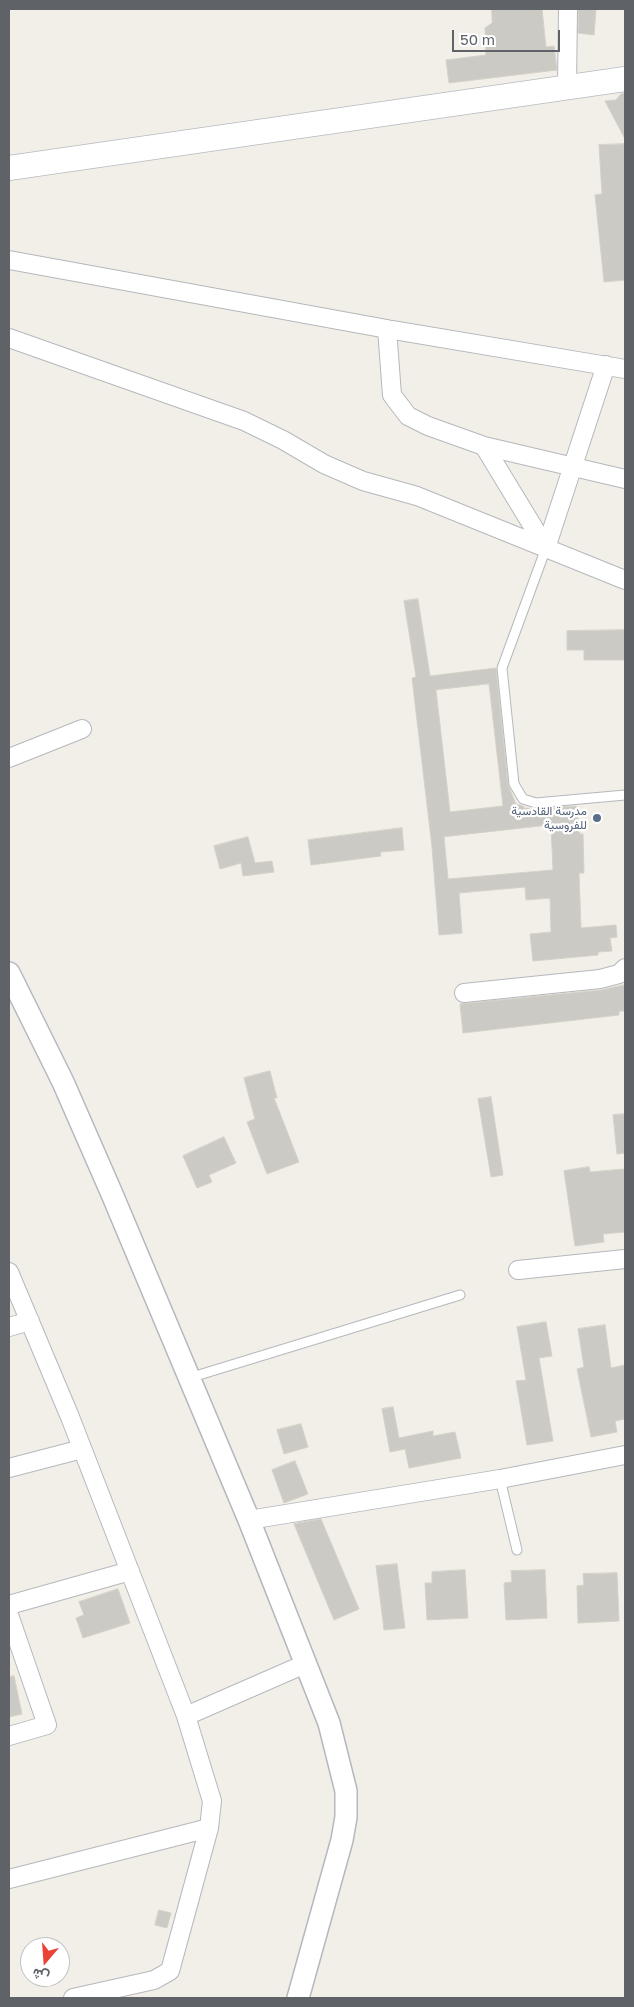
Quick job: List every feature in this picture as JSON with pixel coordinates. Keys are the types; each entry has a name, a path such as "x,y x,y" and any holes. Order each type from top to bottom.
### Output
{"main road":[{"path":"9,168 625,79"}],"street":[{"path":"567,87 568,9"},
{"path":"9,260 387,329 625,369"},
{"path":"387,329 392,395 408,416 428,426 484,446 625,479"},
{"path":"9,338 244,421 283,440 324,464 363,481 417,496 625,580"},
{"path":"546,548 606,365"},
{"path":"484,446 546,548"},
{"path":"9,758 82,729"},
{"path":"464,994 600,979 619,974 625,968"},
{"path":"9,972 67,1091 249,1520 329,1723 343,1772 346,1791 346,1817 326,1900 298,1998"},
{"path":"518,1270 625,1259"},
{"path":"9,1272 82,1449 186,1716 212,1801 209,1828 170,1971 154,1980 73,1998"},
{"path":"9,1326 30,1321"},
{"path":"9,1468 82,1449"},
{"path":"249,1520 500,1479 625,1455"},
{"path":"9,1605 130,1571"},
{"path":"9,1615 47,1725 9,1736"},
{"path":"186,1716 305,1664"},
{"path":"9,1879 209,1828"}],"lane":[{"path":"546,548 502,668 514,784 523,799 536,803 625,795"},
{"path":"189,1378 460,1295"},
{"path":"500,1479 517,1550"}],"building":[{"path":"492,9 542,9 546,47 554,46 557,70 449,83 446,60 486,55 485,28 492,23"},
{"path":"579,9 596,10 594,35 578,33"},
{"path":"625,93 625,139 605,101 616,100 621,94"},
{"path":"625,144 625,280 604,282 595,195 602,194 599,145"},
{"path":"418,599 430,676 496,668 508,785 516,804 524,808 576,806 580,834 583,834 584,873 579,873 581,928 616,925 617,937 610,938 612,951 598,952 598,955 533,961 530,934 551,932 550,898 526,900 525,887 459,893 462,933 439,935 432,847 412,678 416,677 404,601","holes":["489,684 503,806 450,812 436,690","551,825 553,870 448,879 444,837"]},
{"path":"625,630 625,660 584,660 584,650 567,650 567,631"},
{"path":"402,828 404,850 380,852 381,856 311,865 308,840"},
{"path":"248,837 255,863 272,861 274,872 243,876 241,863 220,869 214,846"},
{"path":"625,985 625,1011 619,1011 619,1015 463,1033 460,1004 601,990"},
{"path":"270,1071 277,1098 274,1098 299,1162 267,1174 247,1122 255,1119 244,1078"},
{"path":"491,1097 503,1175 491,1177 478,1099"},
{"path":"625,1114 625,1153 617,1154 613,1115"},
{"path":"224,1137 236,1163 209,1175 212,1182 197,1188 183,1156"},
{"path":"589,1167 590,1172 625,1169 625,1232 603,1234 604,1242 575,1246 564,1171"},
{"path":"546,1322 552,1356 539,1358 553,1441 527,1445 516,1381 526,1380 517,1327"},
{"path":"605,1325 611,1368 625,1365 625,1419 615,1421 617,1432 591,1437 577,1369 584,1367 578,1329"},
{"path":"393,1407 399,1438 433,1431 433,1436 455,1432 461,1458 409,1468 405,1449 390,1452 382,1409"},
{"path":"301,1424 308,1447 284,1454 277,1430"},
{"path":"295,1461 308,1494 284,1503 272,1470"},
{"path":"321,1519 359,1609 334,1620 294,1524"},
{"path":"397,1564 405,1628 384,1630 376,1566"},
{"path":"465,1570 468,1618 427,1620 425,1583 432,1583 432,1572"},
{"path":"545,1570 547,1618 506,1620 504,1583 512,1582 511,1571"},
{"path":"617,1573 619,1621 578,1623 577,1586 584,1585 583,1574"},
{"path":"118,1589 130,1623 83,1638 76,1618 84,1615 79,1602"},
{"path":"14,1676 22,1714 9,1717 9,1677"},
{"path":"159,1910 171,1913 167,1928 155,1925"}],"place":[{"name":"مدرسة القادسية للفروسية","path":"597,818"}]}
